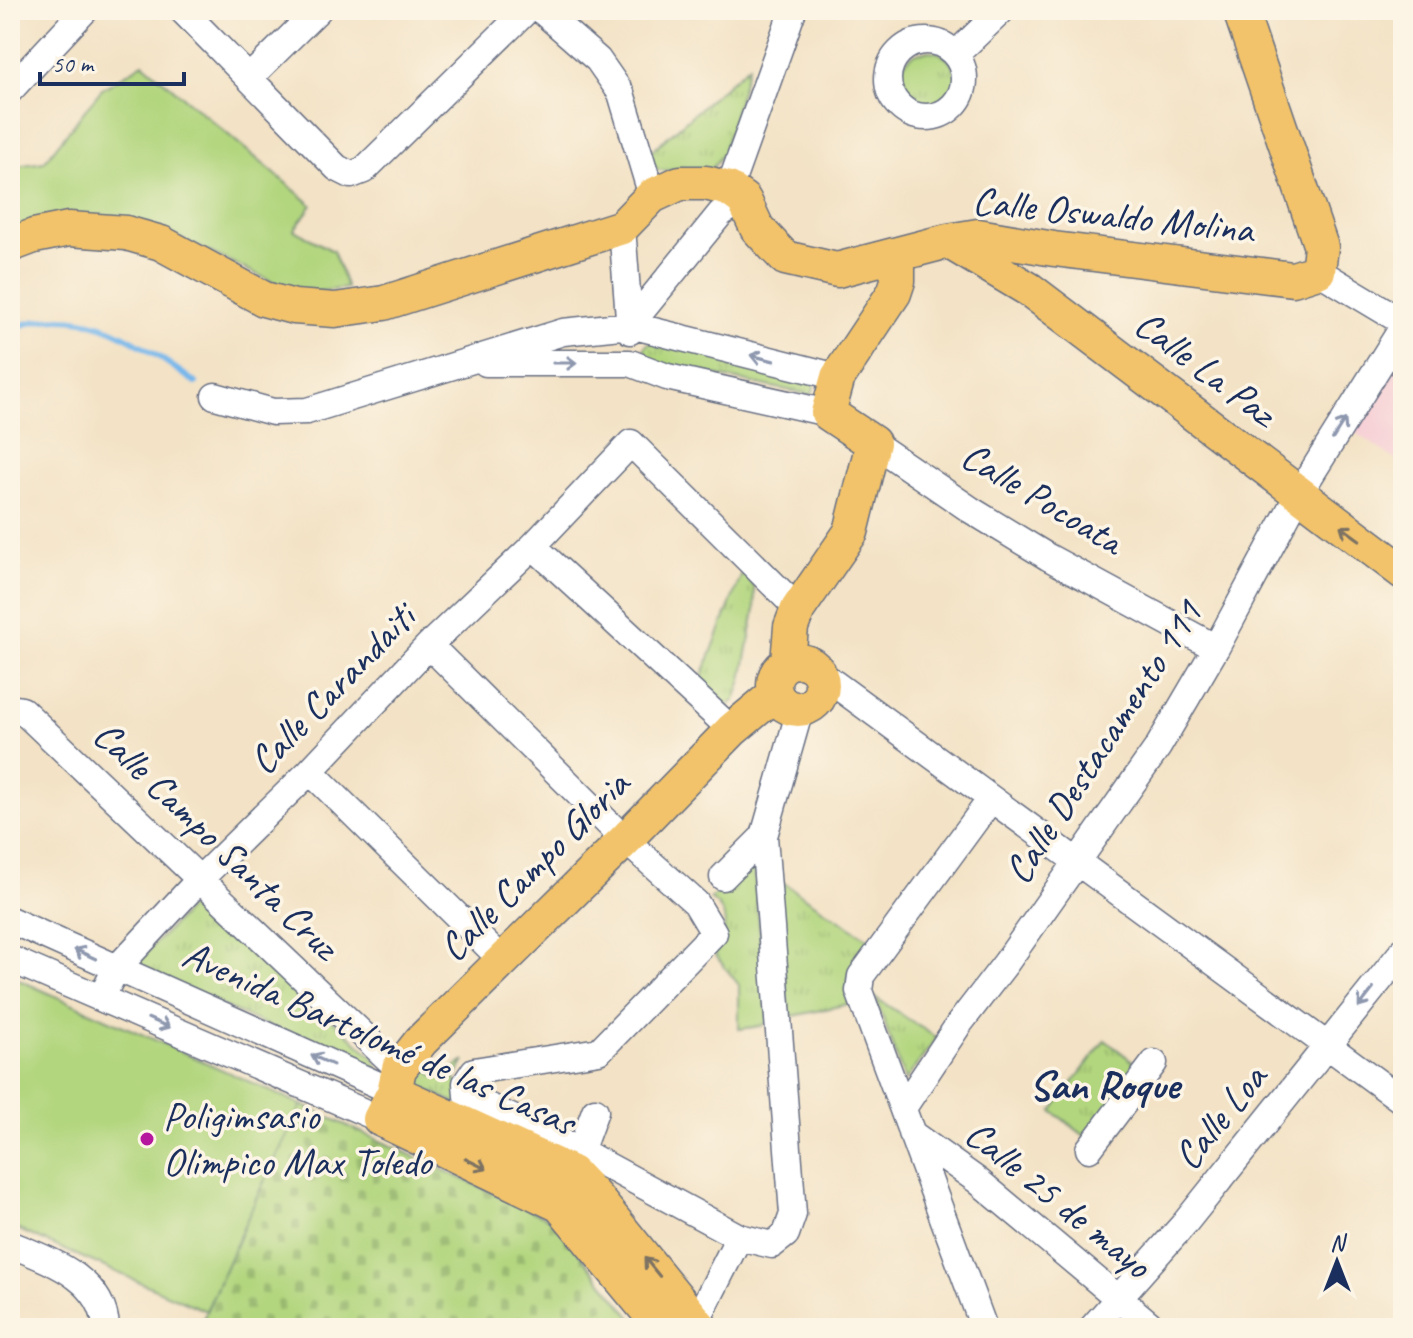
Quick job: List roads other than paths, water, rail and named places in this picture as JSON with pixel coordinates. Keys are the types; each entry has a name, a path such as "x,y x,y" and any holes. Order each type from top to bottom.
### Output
{"main road":[{"path":"1240,10 1321,247 1318,271"},
{"path":"10,245 34,236 69,229 126,233 161,243 264,299 294,307 335,310 384,303 622,227 652,196 680,183 706,183 736,194"},
{"name":"Calle Oswaldo Molina","path":"736,194 757,228 785,258 837,270 978,236 1054,249 1293,279 1318,271"},
{"name":"Calle La Paz","path":"948,241 1030,290 1403,572"},
{"path":"1030,290 1035,265 1054,249"},
{"path":"828,413 838,377 894,293 898,281 898,254"},
{"name":"Calle Pocoata","path":"828,413 873,443"},
{"path":"788,662 808,663 820,673 823,689 820,697 808,708 788,702 775,679 788,662 791,627 798,609 851,532 873,443"},
{"name":"Calle Campo Gloria","path":"391,1093 421,1041 732,730 788,702"},
{"name":"Avenida Bartolomé de las Casas","path":"391,1093 576,1162 595,1197 698,1325"},
{"name":"Avenida Bartolomé de las Casas","path":"391,1093 560,1205 662,1328"}],"street":[{"path":"12,83 85,10"},
{"path":"182,10 337,168 351,175 364,170 527,10"},
{"path":"250,77 318,10"},
{"path":"541,10 598,60 621,93 652,196"},
{"path":"630,325 736,194 793,10"},
{"path":"956,54 1002,10"},
{"path":"622,227 630,363"},
{"path":"1318,271 1403,324"},
{"name":"Calle Destacamento 111","path":"907,1121 959,1024 1006,963 1158,747 1216,648 1298,495 1403,324"},
{"path":"215,396 273,412 307,411 563,332 630,325 838,377"},
{"path":"459,364 630,363 667,377 828,413"},
{"name":"Calle Carandaiti","path":"101,998 116,969 200,879 310,771 429,645 533,546 631,443 798,609"},
{"name":"Calle Pocoata","path":"873,443 971,510 1048,557 1216,648"},
{"path":"533,546 732,730"},
{"path":"429,645 625,840 696,903 714,933 599,1051 474,1071 466,1083 467,1096 576,1162 739,1237 772,1245 786,1234 793,1214 764,836 788,702"},
{"path":"820,673 1403,1101"},
{"name":"Calle Campo Santa Cruz","path":"10,708 22,710 200,879 391,1093"},
{"path":"310,771 502,960"},
{"path":"984,1328 859,991 861,976 991,799"},
{"path":"723,877 764,836"},
{"name":"Avenida Bartolomé de las Casas","path":"10,920 391,1093"},
{"name":"Calle Loa","path":"1092,1328 1185,1223 1330,1046 1403,951"},
{"name":"Avenida Bartolomé de las Casas","path":"10,959 101,998 391,1093"},
{"path":"1089,1149 1154,1063"},
{"path":"560,1205 595,1111"},
{"name":"Calle 25 de mayo","path":"907,1121 1154,1328"},
{"path":"698,1325 739,1237"},
{"path":"10,1244 66,1268 85,1284 97,1299 106,1328"}],"waterway":[{"path":"10,329 38,321 63,319 87,322 131,340 196,383"}],"place":[{"name":"Poligimsasio Olimpico Max Toledo","path":"147,1139"}],"district":[{"name":"San Roque","path":"1104,1085"}]}
